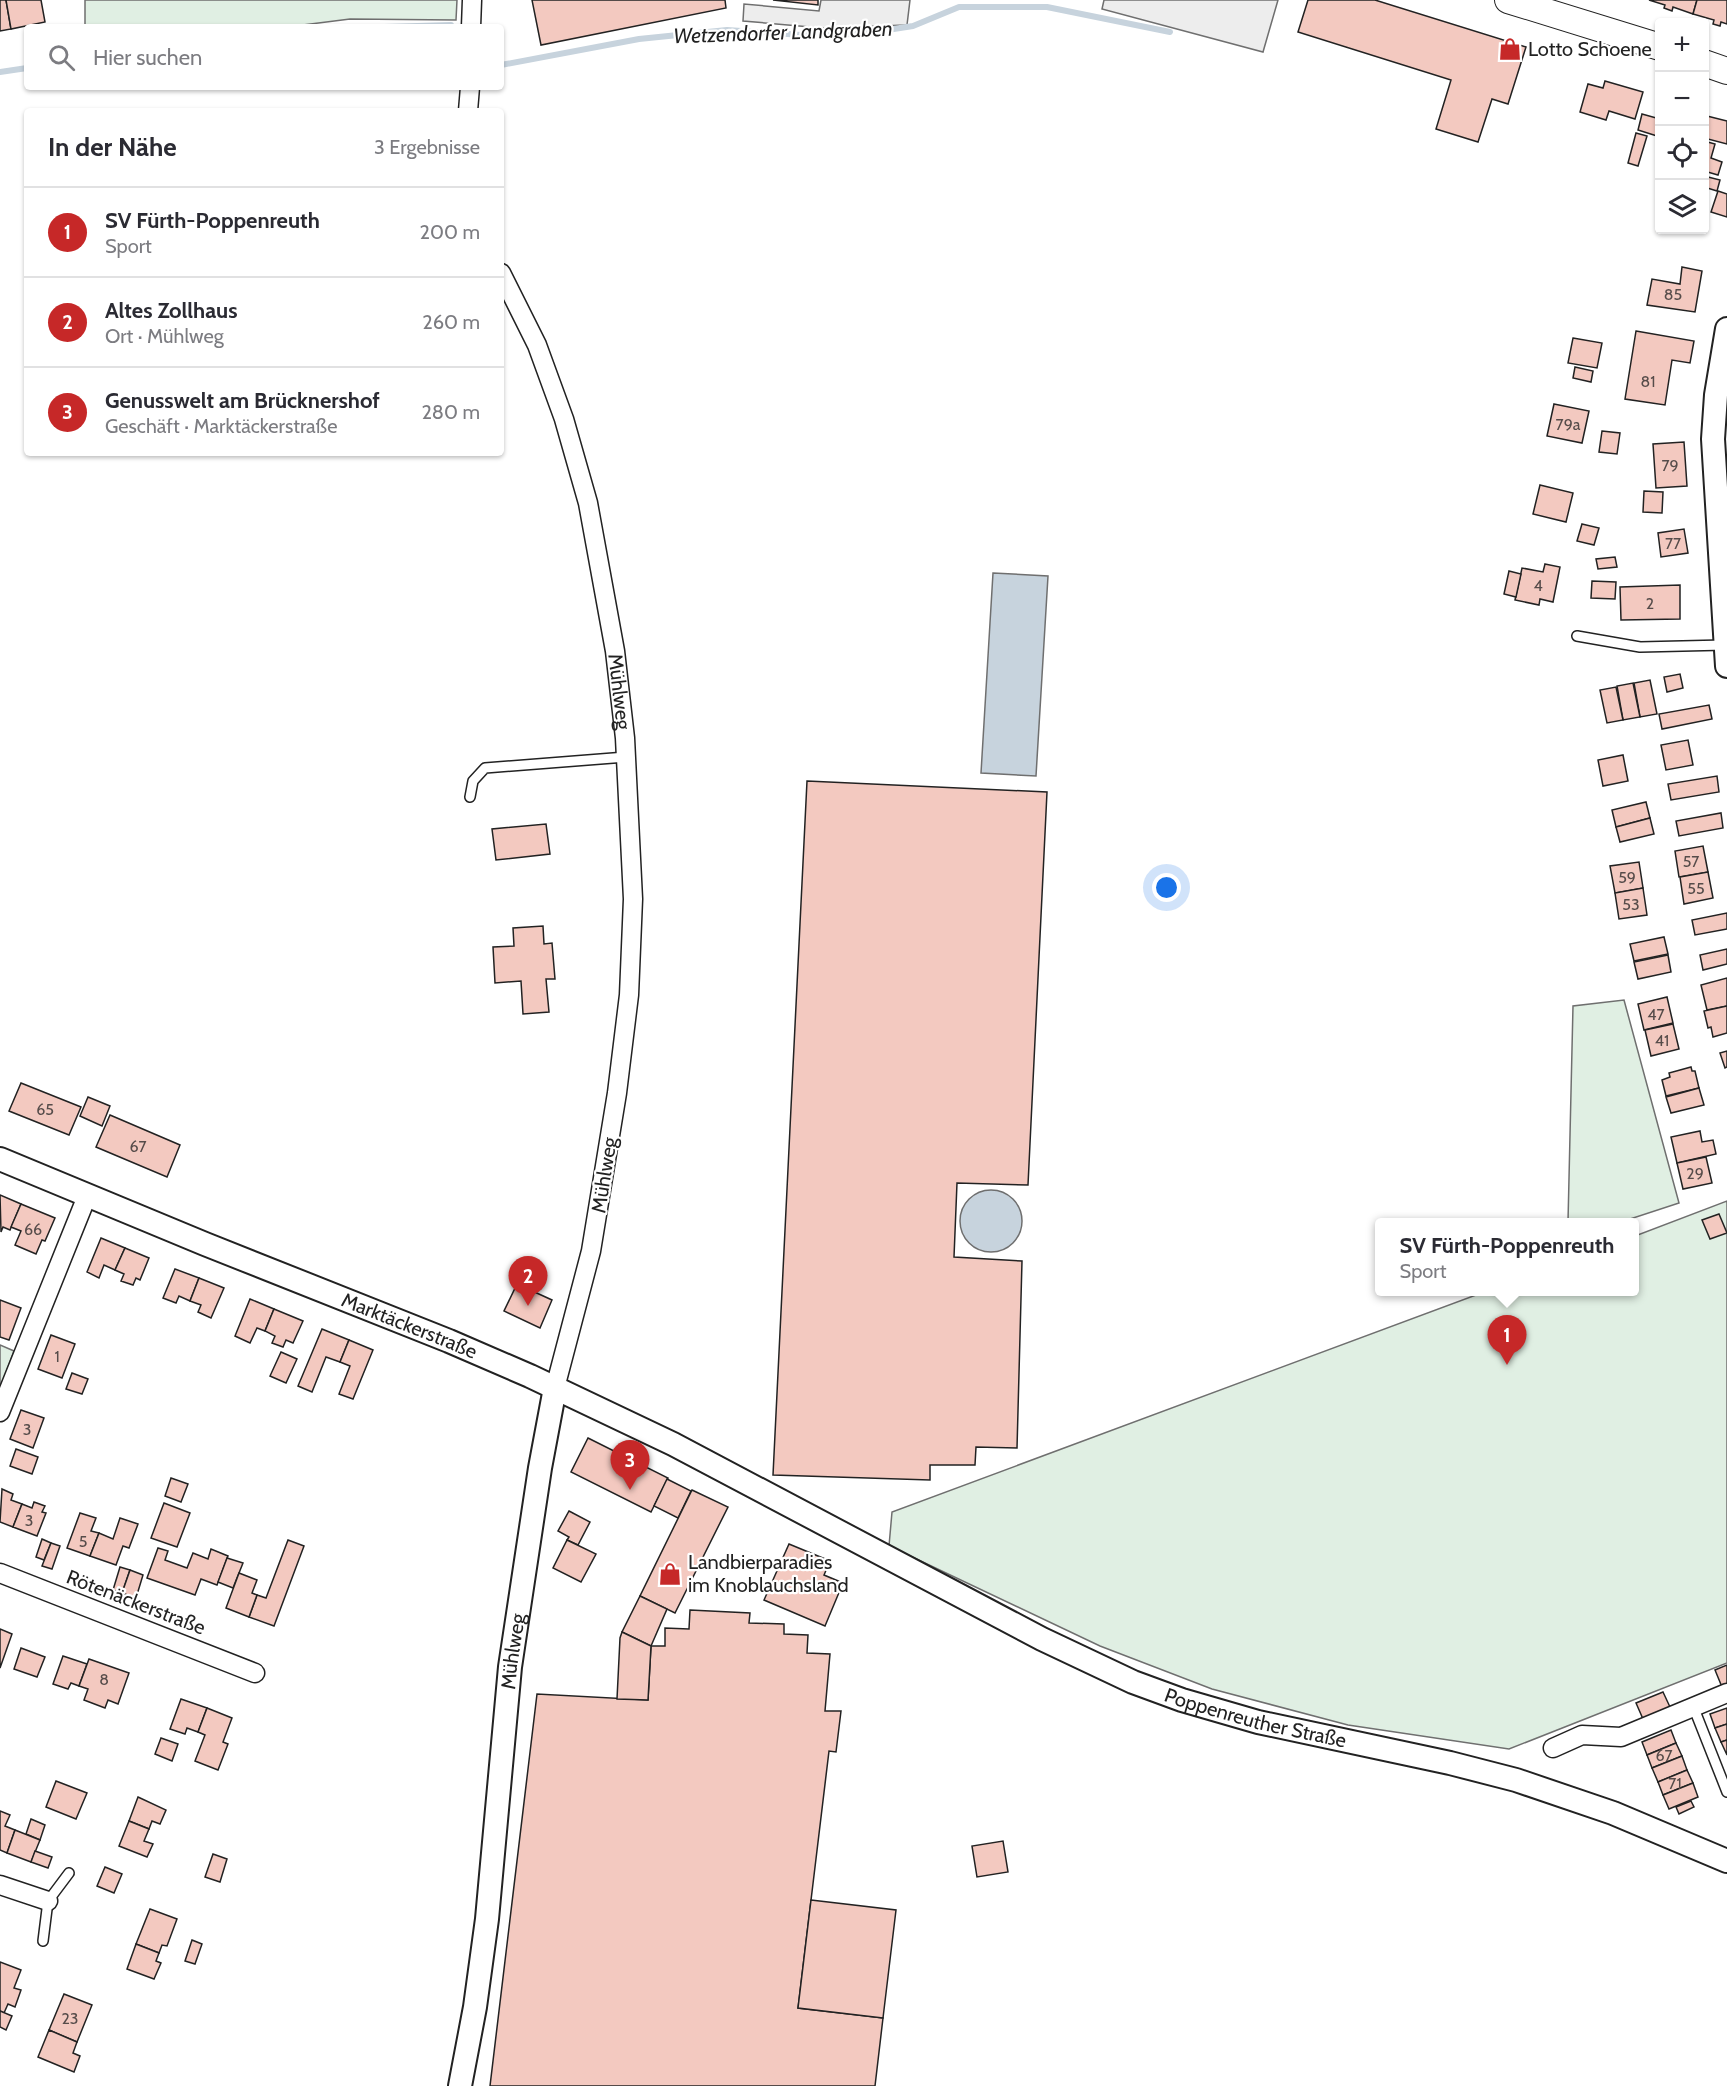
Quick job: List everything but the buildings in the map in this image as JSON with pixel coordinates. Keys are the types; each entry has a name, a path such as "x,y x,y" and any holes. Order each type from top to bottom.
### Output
{"main road":[{"path":"1508,0 1567,10 1595,28 1655,46"},
{"path":"1709,65 1727,71"}],"street":[{"path":"471,24 472,0"},
{"path":"468,108 470,90"},
{"name":"Mühlweg","path":"460,2086 475,2007 487,1919 510,1667 540,1467 555,1388 591,1251 617,1093 629,995 633,899 626,757 615,651 588,503 564,418 537,345 504,279"},
{"path":"1726,655 1713,440 1716,395 1727,329"},
{"name":"Marktäckerstraße","path":"0,1159 449,1341 673,1444 808,1515"},
{"path":"0,1412 87,1196"},
{"name":"Poppenreuther Straße","path":"808,1515 1042,1639 1109,1672 1158,1692 1274,1726 1450,1763 1516,1780 1613,1814 1727,1861"},
{"name":"Rötenäckerstraße","path":"0,1573 255,1673"},
{"path":"1553,1748 1582,1735 1621,1737 1727,1693"},
{"path":"0,1885 48,1901"}],"lane":[{"path":"1577,636 1640,646 1726,655"},
{"path":"470,797 473,781 485,768 626,757"},
{"path":"1693,1706 1727,1792"},
{"path":"43,1941 48,1901 69,1873"}],"green space":[{"path":"85,0 457,0 456,20 350,19 311,24 85,24"},
{"path":"1624,1000 1679,1203 1633,1218 1568,1218 1573,1006"},
{"path":"1727,1201 1727,1663 1509,1749 1348,1725 1212,1689 1100,1646 889,1546 892,1512 1473,1296 1639,1296 1639,1234"},
{"path":"0,1345 14,1351 0,1389"}],"shaded area":[{"path":"821,0 910,0 907,25 822,28 743,21 744,4 819,11"},
{"path":"1104,0 1278,0 1263,52 1102,9"},
{"path":"993,573 1048,576 1036,776 981,773"},
{"path":"991,1190 1003,1192 1013,1199 1020,1209 1022,1221 1020,1233 1013,1243 1003,1250 991,1252 979,1250 969,1243 962,1233 960,1221 962,1209 969,1199 979,1192"}],"waterway":[{"name":"Wetzendorfer Landgraben","path":"504,64 639,39 727,30 816,36 868,33 913,26 959,7 1047,7 1170,32"},
{"name":"Wetzendorfer Landgraben","path":"0,72 24,68"}],"place":[{"name":"Lotto Schoene","path":"1510,49"},
{"name":"Altes Zollhaus","path":"528,1306"},
{"name":"SV Fürth-Poppenreuth","path":"1507,1365"},
{"name":"Genusswelt am Brücknershof","path":"630,1490"},
{"name":"Landbierparadies im Knoblauchsland","path":"670,1574"}]}
